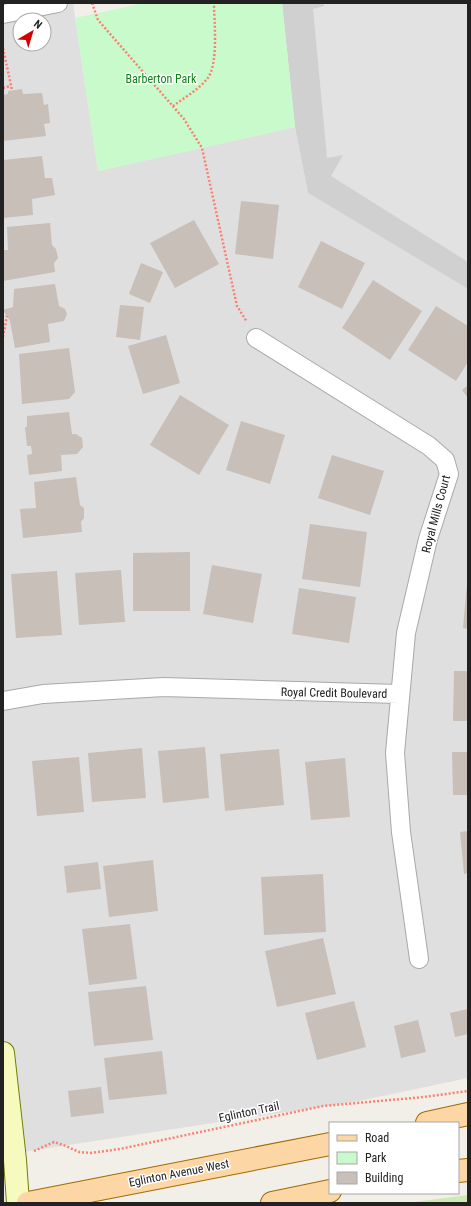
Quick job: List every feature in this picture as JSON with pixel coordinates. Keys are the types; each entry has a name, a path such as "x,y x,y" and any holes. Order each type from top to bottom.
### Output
{"main road":[{"path":"3,1053 15,1160 18,1203"},
{"path":"432,1122 468,1114"},
{"name":"Eglinton Avenue West","path":"28,1203 329,1144"},
{"path":"272,1203 329,1191"}],"street":[{"path":"3,14 58,3"},
{"name":"Royal Mills Court","path":"256,338 429,446 445,460 449,474 428,539 406,633 399,694"},
{"name":"Royal Credit Boulevard","path":"3,701 43,694 164,687 399,694 395,753 401,832 419,959"}],"path":[{"path":"92,3 98,20 184,119 202,148 237,306 256,338"},
{"path":"173,106 208,78 213,64 216,44 214,3"},
{"path":"3,48 12,90"},
{"path":"3,88 11,86"},
{"path":"3,336 7,316"},
{"name":"Eglinton Trail","path":"38,1150 54,1142 79,1152 91,1153 120,1149 323,1106 424,1097 468,1091"}],"shaded area":[{"path":"3,3 73,3 98,171 295,127 308,193 468,289 468,1078 359,1101 3,1155"},
{"path":"282,3 468,3 468,289 308,193 295,127"},
{"path":"324,3 468,3 468,262 331,176 343,155 327,158 313,9 324,6"}],"green space":[{"name":"Barberton Park","path":"144,3 282,3 295,127 98,171 75,18"},
{"path":"468,1195 468,1203 406,1203"}],"building":[{"path":"22,89 23,94 42,93 44,105 48,104 50,123 44,124 46,136 3,141 3,95 8,94 8,91"},
{"path":"42,156 45,178 52,178 55,195 32,199 33,215 3,218 3,160"},
{"path":"241,201 279,205 273,259 235,254"},
{"path":"194,220 219,264 175,288 150,243"},
{"path":"50,223 52,245 56,249 58,258 54,263 55,272 3,281 3,250 8,250 7,227"},
{"path":"321,241 365,263 342,309 298,287"},
{"path":"141,263 163,272 150,303 129,294"},
{"path":"373,280 422,311 390,360 342,328"},
{"path":"55,284 59,306 65,309 67,314 64,321 48,324 50,342 15,348 10,321 3,310 13,307 14,289"},
{"path":"120,305 144,307 140,340 116,337"},
{"path":"436,306 468,326 468,362 456,381 408,350"},
{"path":"166,335 180,383 143,394 128,346"},
{"path":"69,348 75,392 69,399 22,404 19,354"},
{"path":"468,385 468,398 462,390"},
{"path":"180,395 229,425 199,475 150,445"},
{"path":"69,412 72,434 76,434 82,438 83,447 77,454 61,455 62,471 29,475 27,455 32,454 31,446 27,446 25,427 27,427 27,416"},
{"path":"241,421 285,435 270,484 226,470"},
{"path":"332,455 384,471 370,515 318,498"},
{"path":"76,477 80,505 84,508 84,518 81,522 82,532 23,538 20,509 36,508 34,482"},
{"path":"310,524 367,532 360,587 302,579"},
{"path":"190,552 190,611 133,611 133,553"},
{"path":"212,565 262,574 253,623 203,614"},
{"path":"121,570 125,622 79,625 75,573"},
{"path":"57,571 62,635 16,638 11,574"},
{"path":"468,583 468,629 463,628"},
{"path":"299,588 356,597 349,643 292,634"},
{"path":"454,671 468,671 468,721 453,721"},
{"path":"205,747 209,798 163,803 158,751"},
{"path":"142,748 146,798 92,802 88,753"},
{"path":"279,749 284,805 225,811 220,754"},
{"path":"452,752 468,752 468,795 453,795"},
{"path":"79,757 84,812 37,816 32,761"},
{"path":"345,758 350,817 311,820 305,762"},
{"path":"468,831 468,873 464,874 460,832"},
{"path":"153,860 158,911 109,917 103,866"},
{"path":"98,862 101,889 67,893 64,866"},
{"path":"323,874 326,932 264,935 261,877"},
{"path":"130,924 137,979 89,985 82,929"},
{"path":"323,938 336,994 277,1007 265,951"},
{"path":"146,986 153,1040 94,1046 88,992"},
{"path":"354,1001 366,1047 317,1060 305,1013"},
{"path":"468,1009 468,1034 455,1037 450,1013"},
{"path":"418,1020 426,1052 401,1058 394,1026"},
{"path":"162,1051 167,1094 109,1100 104,1058"},
{"path":"101,1087 104,1113 71,1117 68,1091"}]}
